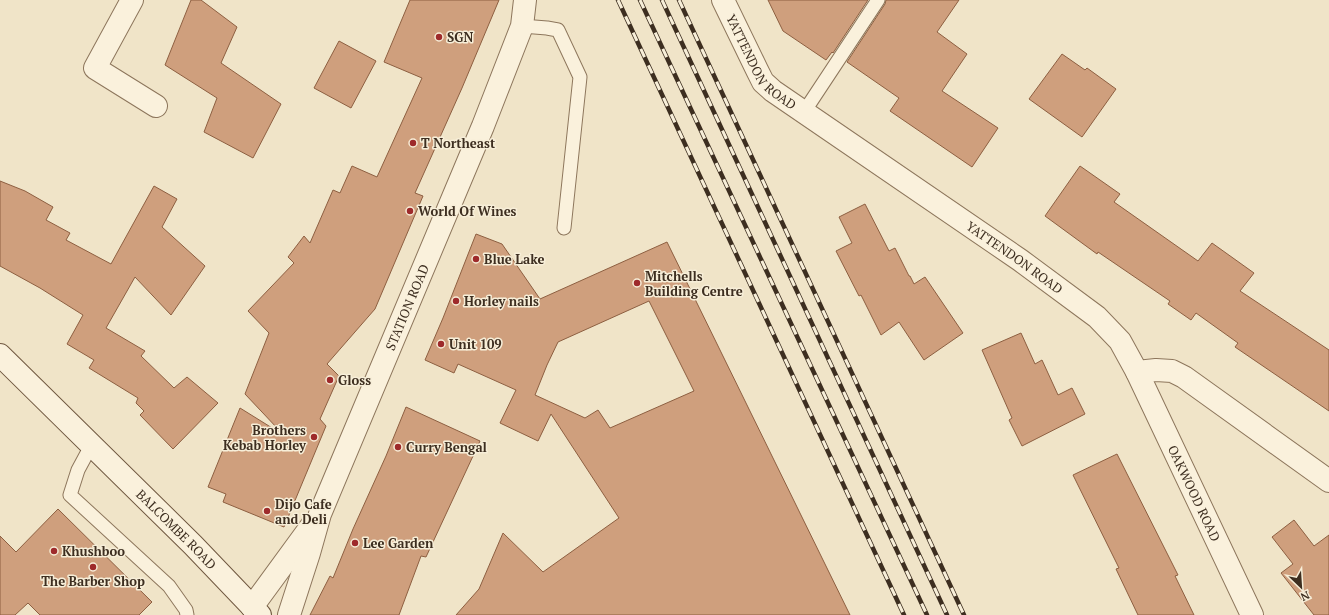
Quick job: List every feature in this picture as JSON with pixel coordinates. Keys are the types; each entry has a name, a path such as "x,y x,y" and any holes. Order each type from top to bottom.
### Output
{"street":[{"path":"132,0 95,68 156,106"},
{"name":"STATION ROAD","path":"289,615 310,553 320,514 483,126 522,26 525,0"},
{"name":"YATTENDON ROAD","path":"722,0 763,82 773,91 1020,260 1097,317 1120,341 1137,372"},
{"name":"BALCOMBE ROAD","path":"0,355 92,444 256,611"},
{"path":"1137,372 1156,370 1172,371 1184,377 1329,481"},
{"name":"OAKWOOD ROAD","path":"1137,372 1252,615"},
{"path":"256,611 320,514"}],"lane":[{"path":"804,112 878,0"},
{"path":"522,26 558,30 580,77 564,228"},
{"path":"92,444 78,470 70,495 169,586 186,610 187,615"}],"building":[{"path":"191,0 201,0 237,27 221,63 281,104 253,158 204,132 217,98 165,65"},
{"path":"410,0 499,0 415,193 423,196 375,309 327,364 339,376 320,419 326,426 284,527 223,502 226,494 208,487 240,408 277,431 278,429 245,394 269,333 248,311 294,263 288,257 304,236 310,243 333,190 340,193 352,166 377,177 422,78 384,62"},
{"path":"768,0 868,0 833,53 832,52 826,60 783,31"},
{"path":"886,0 959,0 937,32 967,54 942,91 998,128 972,167 890,111 899,98 847,62 885,4"},
{"path":"339,41 376,61 351,108 314,88"},
{"path":"1062,54 1085,70 1087,68 1116,89 1082,137 1029,99"},
{"path":"1080,166 1120,194 1114,202 1198,261 1212,243 1254,273 1240,291 1329,350 1329,411 1235,347 1238,343 1196,313 1191,320 1168,304 1170,301 1098,252 1097,254 1045,216"},
{"path":"0,181 25,191 53,207 46,220 70,233 66,240 111,264 154,186 177,199 162,227 205,266 171,315 135,277 106,328 145,351 141,356 174,388 187,377 218,403 173,449 140,415 144,411 136,403 138,398 89,368 94,360 67,344 83,315 40,288 0,266"},
{"path":"865,204 889,251 895,248 914,284 925,277 963,333 924,360 899,322 881,335 861,295 859,296 836,251 852,243 839,217"},
{"path":"476,234 502,244 540,299 667,242 850,615 456,615 479,589 503,533 543,572 619,518 551,414 538,441 500,423 516,390 458,364 454,373 425,360","holes":["649,301 694,391 610,428 598,410 585,418 535,395 558,342"]},
{"path":"1021,333 1035,364 1042,360 1058,395 1072,388 1085,414 1022,446 1009,420 1012,418 982,350"},
{"path":"406,407 480,441 426,557 421,556 399,615 310,615 330,576 333,578"},
{"path":"1117,454 1178,575 1175,576 1194,615 1138,615 1116,569 1119,568 1073,475"},
{"path":"58,509 152,602 139,615 40,615 28,603 15,615 0,615 0,536 16,552"},
{"path":"1294,520 1314,546 1329,535 1329,615 1314,615 1281,573 1293,564 1272,537"}],"railway":[{"path":"618,0 904,615"},
{"path":"640,0 927,615"},
{"path":"662,0 947,615"},
{"path":"679,0 964,615"}],"place":[{"name":"SGN","path":"439,37"},
{"name":"T Northeast","path":"413,143"},
{"name":"World Of Wines","path":"410,211"},
{"name":"Blue Lake","path":"476,259"},
{"name":"Mitchells Building Centre","path":"637,283"},
{"name":"Horley nails","path":"456,301"},
{"name":"Unit 109","path":"441,344"},
{"name":"Gloss","path":"330,380"},
{"name":"Brothers Kebab Horley","path":"314,437"},
{"name":"Curry Bengal","path":"398,447"},
{"name":"Dijo Cafe and Deli","path":"267,511"},
{"name":"Lee Garden","path":"355,543"},
{"name":"Khushboo","path":"54,551"},
{"name":"The Barber Shop","path":"93,567"}]}
